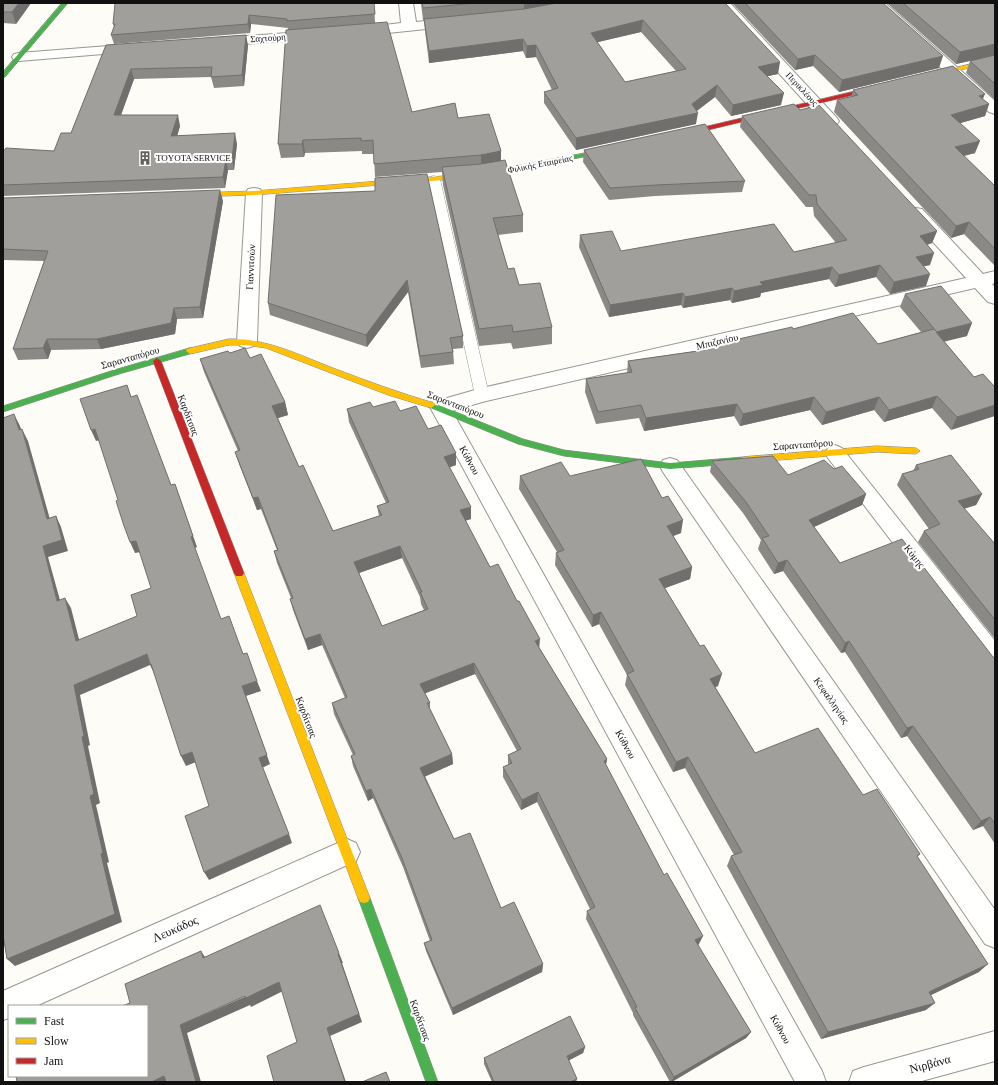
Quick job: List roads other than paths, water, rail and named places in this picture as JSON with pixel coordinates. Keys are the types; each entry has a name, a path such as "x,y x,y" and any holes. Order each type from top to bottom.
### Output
{"street":[{"path":"3,76 65,3"},
{"path":"406,3 409,27"},
{"name":"Περικλέους","path":"722,3 840,131"},
{"path":"877,3 995,109"},
{"path":"344,33 470,20"},
{"name":"Σαχτούρη","path":"201,43 328,34"},
{"path":"19,57 146,47"},
{"path":"913,79 995,60"},
{"path":"669,137 815,104 890,85"},
{"name":"Φιλικής Εταιρείας","path":"182,196 254,193 481,175 623,147"},
{"name":"Γιαννιτσών","path":"247,342 254,193"},
{"path":"904,200 987,279 995,298"},
{"name":"Μπιζανίου","path":"440,407 482,395 987,279"},
{"name":"Σαρανταπόρου","path":"3,409 117,372 226,341 247,342 268,346 391,393 440,407 520,442 564,454 670,466 877,449 916,451"},
{"name":"Καρδίτσας","path":"157,361 347,852 432,1082"},
{"name":"Κύθνου","path":"440,407 811,1082"},
{"name":"Κύμης","path":"835,453 995,659"},
{"name":"Κεφαλληνίας","path":"670,466 995,934"},
{"name":"Λευκάδος","path":"3,1006 347,852"},
{"name":"Νιρβάνα","path":"864,1082 995,1046"}],"lane":[{"path":"434,179 482,395"}],"place":[{"name":"TOYOTA SERVICE","path":"145,158"}]}
